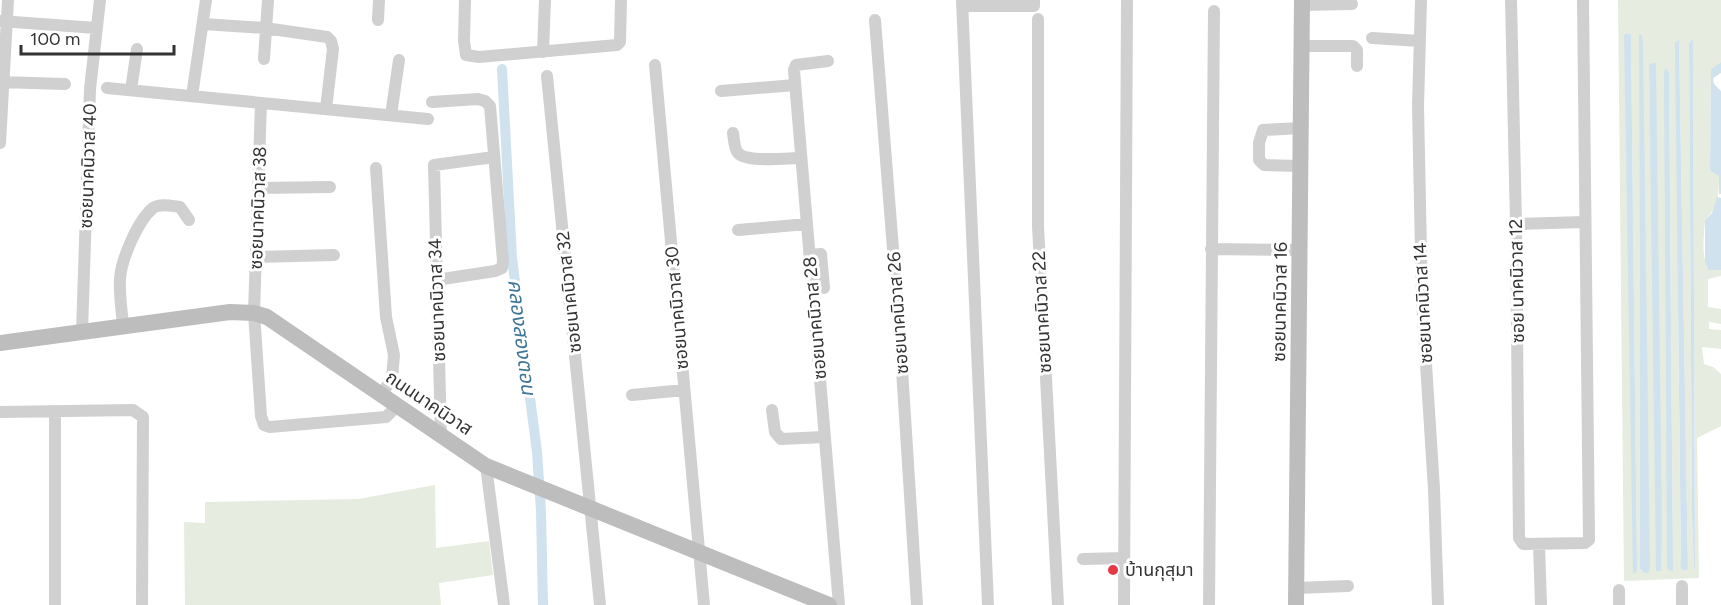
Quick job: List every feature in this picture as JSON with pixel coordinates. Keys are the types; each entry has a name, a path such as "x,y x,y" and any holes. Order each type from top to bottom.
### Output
{"main road":[{"name":"ซอยนาคนิวาส 16","path":"1296,605 1302,2"},
{"name":"ถนนนาคนิวาส","path":"0,344 230,312 254,313 267,318 486,466 829,605"}],"street":[{"path":"0,143 3,21 8,0"},
{"name":"ซอยนาคนิวาส 40","path":"82,332 90,89 100,0"},
{"path":"192,96 206,0"},
{"path":"264,59 268,0"},
{"path":"378,20 379,0"},
{"path":"465,0 466,54 479,57 617,45 620,42 621,0"},
{"path":"543,52 545,0"},
{"path":"1124,605 1127,0"},
{"name":"ซอยนาคนิวาส 14","path":"1421,0 1418,106 1422,301 1434,489 1438,605"},
{"name":"ซอย นาคนิวาส 12","path":"1511,0 1516,224 1518,538 1523,544 1539,544"},
{"path":"1541,605 1539,544 1585,543 1588,540 1583,0"},
{"path":"1302,2 1352,4"},
{"path":"988,605 962,3 1035,8"},
{"name":"ซอยนาคนิวาส 22","path":"1035,8 1038,226 1058,605"},
{"path":"1209,605 1214,11"},
{"name":"ซอยนาคนิวาส 26","path":"876,20 917,605"},
{"path":"3,21 96,28"},
{"path":"203,24 265,28 320,35 331,41 333,48 326,109"},
{"path":"1372,38 1420,41"},
{"path":"1302,46 1353,46 1357,50 1357,66"},
{"path":"131,90 137,49"},
{"path":"391,115 399,60"},
{"name":"ซอยนาคนิวาส 28","path":"828,61 796,65 794,69 839,605"},
{"name":"ซอยนาคนิวาส 30","path":"655,65 704,605"},
{"name":"ซอยนาคนิวาส 32","path":"547,76 600,605"},
{"path":"2,82 65,84"},
{"path":"721,91 795,86"},
{"path":"107,88 429,119"},
{"path":"432,102 478,99 490,106 503,261 502,268 495,271 436,280"},
{"name":"ซอยนาคนิวาส 38","path":"261,103 254,313 261,416 264,425 270,427 386,417 398,405"},
{"path":"1301,128 1268,129 1260,134 1258,159 1264,165 1301,166"},
{"path":"733,134 739,154 755,159 801,158"},
{"name":"ซอยนาคนิวาส 34","path":"441,435 434,165 494,157"},
{"path":"376,168 386,317 394,355 392,378 382,394"},
{"path":"259,188 330,187"},
{"path":"123,326 120,281 122,267 142,222 154,207 164,205 180,207 189,220"},
{"path":"1516,224 1585,222"},
{"path":"738,230 807,224"},
{"path":"1211,249 1300,250"},
{"path":"810,255 821,254 824,288"},
{"path":"257,257 334,255"},
{"path":"632,395 684,390"},
{"path":"0,412 133,410 143,417 142,605"},
{"path":"772,410 775,432 782,439 824,437"},
{"path":"55,412 55,605"},
{"path":"486,466 504,605"},
{"path":"1083,559 1124,558"},
{"path":"1297,588 1348,586"},
{"path":"1682,586 1682,605"},
{"path":"1619,590 1619,605"}],"shaded area":[{"path":"1618,0 1721,0 1721,62 1711,69 1710,171 1719,176 1719,188 1715,205 1705,220 1704,258 1708,270 1721,270 1721,276 1708,279 1708,307 1721,309 1721,324 1709,322 1709,329 1721,330 1721,349 1702,347 1704,364 1713,367 1721,374 1721,426 1697,438 1699,578 1624,581","holes":["1627,33 1631,36 1637,571","1639,34 1644,573 1640,569","1679,40 1688,569 1685,571 1681,569 1678,319","1693,41 1694,569 1692,516 1689,43","1652,63 1653,266 1649,65","1666,68 1669,72 1673,571"]},
{"path":"435,485 436,548 489,541 493,575 439,583 441,605 185,605 184,522 205,523 205,502 358,499"}],"water":[{"path":"1627,33 1631,35 1637,571 1633,574 1624,35"},
{"path":"1639,34 1642,35 1643,44 1650,567 1648,573 1640,569"},
{"path":"1679,40 1688,569 1685,571 1681,569 1675,43"},
{"path":"1693,40 1695,567 1694,570 1689,43"},
{"path":"1721,62 1721,73 1713,78 1714,84 1721,91 1721,194 1719,194 1719,176 1710,171 1711,69"},
{"path":"1656,63 1661,571 1656,571 1649,65"},
{"path":"1666,68 1669,72 1673,571 1668,570 1667,565 1664,72"},
{"path":"1717,197 1721,198 1721,270 1708,270 1705,262 1705,220 1712,213"}],"waterway":[{"name":"คลองสองตอน","path":"502,69 512,258 537,452 543,605"}],"place":[{"name":"บ้านกุสุมา","path":"1113,570"}]}
